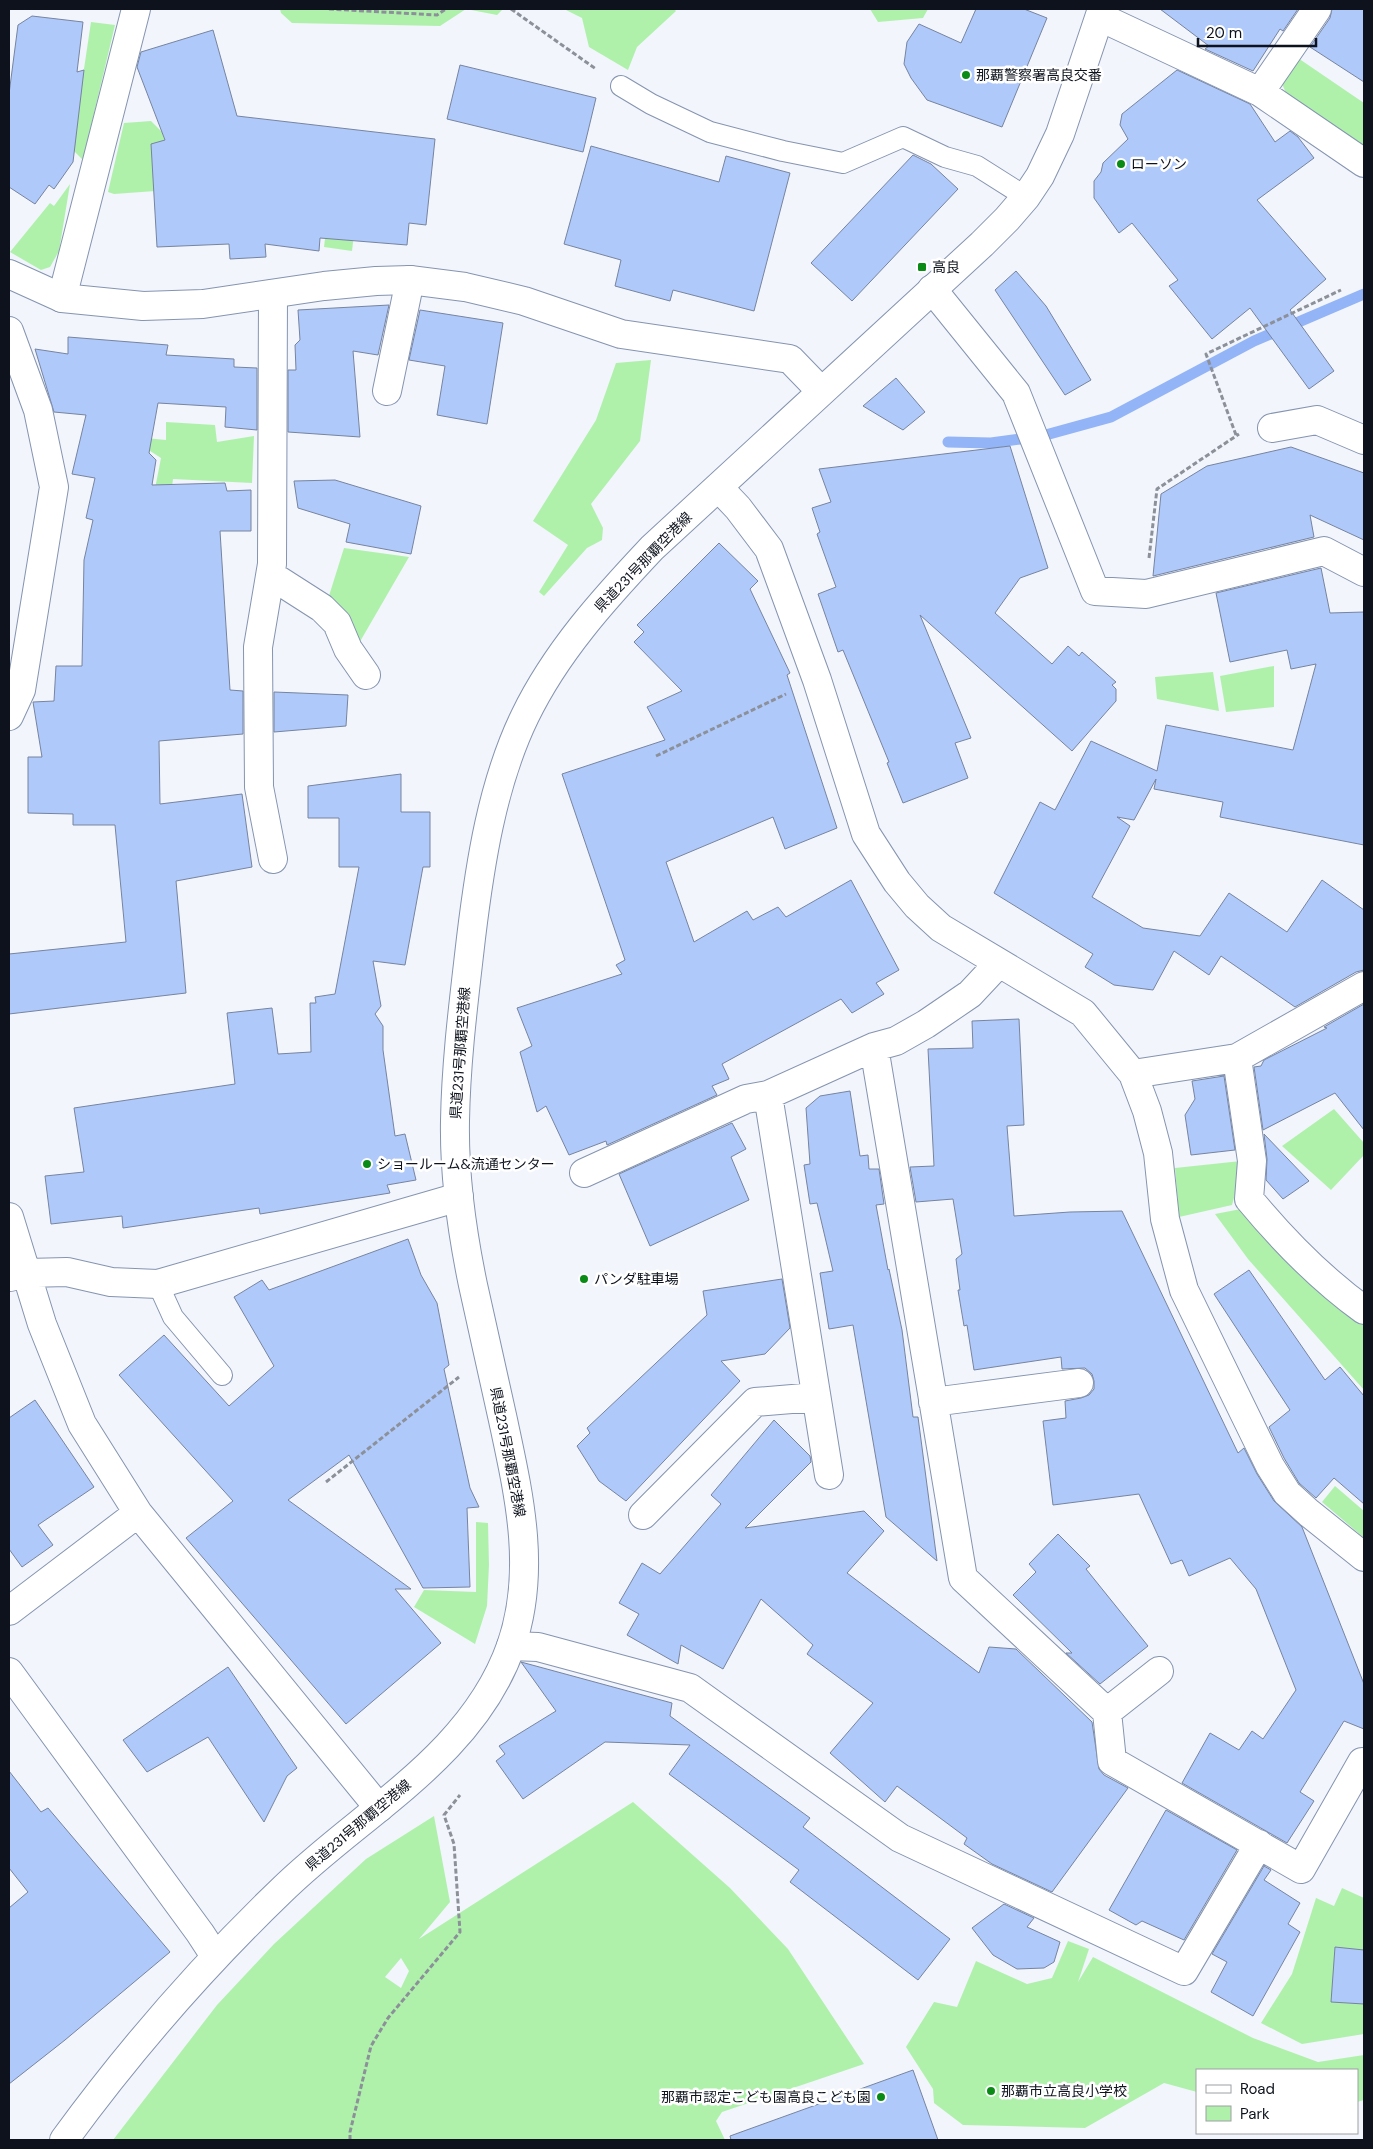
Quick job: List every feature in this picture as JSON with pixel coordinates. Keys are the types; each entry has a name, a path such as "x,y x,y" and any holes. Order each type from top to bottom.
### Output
{"street":[{"path":"62,298 136,9"},
{"path":"1260,92 1317,9"},
{"path":"1100,13 1260,92 1364,163"},
{"name":"県道231号那覇空港線","path":"64,2140 215,1956 286,1885 439,1756 484,1702 511,1646 524,1588 524,1531 517,1487 472,1277 459,1197 455,1122 462,1009 476,899 487,833 504,770 524,717 550,673 579,630 611,591 652,548 719,488 1007,219 1026,197 1040,176 1060,134 1100,13"},
{"path":"9,274 62,298 143,306 203,304 324,286 410,280 465,287 524,301 621,334 790,359 821,391"},
{"path":"386,391 410,280"},
{"path":"932,289 1016,393 1095,591 1146,594 1324,551 1364,572"},
{"path":"272,859 259,787 258,648 272,576 273,294"},
{"path":"9,332 38,410 54,488 21,690 9,716"},
{"path":"1272,428 1318,420 1364,440"},
{"path":"719,488 738,508 769,549 817,680 866,834 897,882 917,906 941,928 1083,1013 1133,1074 1148,1111 1158,1153 1165,1219 1184,1290 1270,1466 1288,1492 1309,1513 1364,1558"},
{"path":"272,576 322,608 337,623 348,649 366,675"},
{"path":"584,1173 746,1099 768,1095 874,1047 896,1041 926,1024 970,994 998,963"},
{"path":"1133,1074 1237,1058 1364,986"},
{"path":"874,1047 963,1578 1107,1712 1112,1761 1300,1869 1362,1762"},
{"path":"1237,1058 1252,1161 1249,1199 1280,1236 1348,1298 1364,1310"},
{"path":"768,1095 829,1475"},
{"path":"18,1275 67,1272 111,1282 158,1284 459,1197"},
{"path":"9,1217 18,1275 42,1324 82,1424 138,1513 379,1808"},
{"path":"934,1402 1079,1383"},
{"path":"643,1515 755,1402 816,1397"},
{"path":"9,1611 138,1513"},
{"path":"511,1646 538,1647 690,1688 900,1838 1184,1970 1259,1844"},
{"path":"1107,1712 1158,1671"},
{"path":"9,1672 215,1956"}],"lane":[{"path":"621,86 650,104 710,132 782,151 844,163 903,137 945,158 977,166 1026,197"},
{"path":"158,1284 173,1318 222,1375"}],"path":[{"path":"329,9 437,15 446,9"},
{"path":"511,9 621,86"},
{"path":"1236,435 1206,354 1341,290"},
{"path":"1146,594 1156,489 1236,435 1272,428"},
{"path":"656,756 817,680"},
{"path":"326,1482 466,1372 489,1360"},
{"path":"350,2140 350,2132 371,2046 388,2018 460,1932 454,1844 444,1814 460,1795"}],"green space":[{"path":"280,9 466,9 440,26 292,23 281,13"},
{"path":"466,9 503,9 497,15"},
{"path":"564,9 674,9 676,11 637,47 628,70 589,47 582,18"},
{"path":"870,9 928,9 923,18 878,22"},
{"path":"91,22 115,25 83,160 72,149"},
{"path":"1295,56 1364,103 1364,146 1286,93 1280,79"},
{"path":"151,121 162,132 176,176 265,183 114,194 108,192 124,123"},
{"path":"70,184 59,251 50,267 41,270 10,252 50,203 54,206"},
{"path":"328,214 356,218 352,251 324,247"},
{"path":"651,360 640,441 591,504 603,528 602,540 587,548 544,596 539,592 568,545 533,521 596,420 616,363"},
{"path":"166,422 215,425 217,442 254,436 252,483 173,479 165,544 153,499 161,458 144,447 145,438 166,440"},
{"path":"344,548 409,557 358,645 351,620 328,599"},
{"path":"1274,666 1274,707 1226,712 1220,676"},
{"path":"1213,672 1219,711 1157,699 1155,677"},
{"path":"1334,1109 1364,1143 1364,1155 1331,1190 1282,1146"},
{"path":"1241,1161 1232,1205 1179,1217 1175,1168"},
{"path":"1241,1209 1364,1320 1364,1390 1248,1259 1215,1214"},
{"path":"1335,1486 1364,1511 1363,1537 1322,1502"},
{"path":"476,1522 488,1523 489,1565 487,1606 475,1644 414,1607 424,1590 476,1592"},
{"path":"633,1802 730,1888 788,1949 864,2064 722,2112 716,2121 725,2140 113,2140 217,2005 274,1944 366,1859 434,1816 450,1902 419,1939","holes":["401,1958 409,1971 401,1988 385,1977"]},
{"path":"1342,1888 1364,1898 1364,2034 1302,2044 1261,2023 1292,1974 1316,1898 1334,1906"},
{"path":"1068,1941 1089,1949 1078,1982 1093,1957 1253,2038 1318,2062 1364,2055 1364,2100 1358,2102 1358,2069 1196,2069 1196,2092 1164,2083 1085,2128 963,2125 934,2103 933,2089 906,2047 934,2002 957,2007 976,1961 1027,1984 1052,1978"}],"building":[{"name":"那覇警察署高良交番","path":"976,9 1024,9 1047,18 1002,127 927,100 911,78 904,64 907,42 919,24 961,43"},
{"path":"1160,9 1298,9 1283,31 1280,29 1253,71 1205,49 1209,46"},
{"path":"1332,9 1364,9 1364,82 1310,47 1330,18"},
{"path":"32,16 83,22 77,72 84,70 73,162 54,189 49,185 35,204 9,187 9,94 18,25"},
{"path":"213,30 237,116 435,139 426,225 409,223 407,245 320,238 319,251 265,244 266,257 230,259 229,244 157,247 151,144 165,140 137,67 141,52"},
{"path":"460,65 596,98 583,152 447,119"},
{"path":"1177,70 1250,104 1275,142 1290,131 1298,137 1314,158 1257,200 1326,279 1290,310 1334,371 1309,389 1250,308 1212,339 1169,286 1178,280 1132,223 1119,233 1094,198 1094,181 1101,172 1103,163 1128,139 1120,125 1122,114"},
{"path":"591,146 719,182 726,156 790,173 754,311 673,290 670,301 615,286 621,260 564,244"},
{"path":"913,155 931,164 958,189 852,301 811,263"},
{"path":"1016,271 1046,306 1091,380 1065,395 995,290"},
{"path":"389,305 378,355 353,351 360,437 288,432 288,370 296,370 295,345 300,340 298,310"},
{"path":"420,310 503,323 487,424 437,415 445,366 409,360"},
{"path":"68,337 168,345 166,355 234,359 234,367 257,368 257,430 225,427 226,407 158,403 149,453 156,460 152,485 225,483 227,491 251,490 251,531 220,531 230,690 243,691 243,734 159,741 160,804 242,794 252,867 176,881 186,993 9,1014 9,954 126,942 115,825 73,825 73,814 28,813 28,757 42,757 33,702 54,701 56,666 82,666 84,560 93,520 86,518 95,478 72,474 86,415 54,412 35,349 68,354"},
{"path":"896,378 925,412 903,430 863,406"},
{"path":"1010,446 1048,568 1020,578 995,613 1052,664 1068,646 1079,656 1082,652 1116,682 1112,685 1116,689 1116,701 1072,751 920,615 971,738 955,743 968,778 903,803 887,763 889,762 843,650 838,652 818,594 836,587 817,534 820,532 812,508 831,502 819,469"},
{"path":"1291,447 1364,473 1364,540 1310,515 1314,537 1153,576 1161,494 1207,466"},
{"path":"335,480 421,506 411,554 346,542 350,524 298,508 294,481"},
{"path":"719,543 758,581 750,589 790,673 787,675 837,828 785,849 773,817 666,862 694,942 747,911 753,920 778,907 786,917 851,880 899,970 876,983 884,994 852,1013 841,999 722,1064 729,1079 712,1086 717,1095 607,1145 606,1141 569,1155 546,1106 537,1112 520,1052 532,1046 517,1008 622,974 616,965 625,960 562,774 665,740 647,707 682,691 634,642 644,632 637,625"},
{"path":"1321,568 1330,613 1364,612 1364,845 1220,817 1223,802 1154,789 1156,779 1134,820 1117,817 1130,826 1092,897 1143,928 1200,936 1229,893 1287,932 1322,880 1364,910 1364,970 1356,972 1295,1007 1221,956 1209,975 1174,951 1153,990 1114,985 1085,967 1093,954 994,893 1040,802 1055,810 1091,741 1157,771 1166,725 1293,750 1316,664 1291,669 1287,650 1230,662 1216,593"},
{"path":"274,692 348,695 346,726 274,732"},
{"path":"401,774 401,812 430,812 430,867 423,867 405,965 373,961 381,1006 375,1014 383,1026 383,1050 395,1136 405,1134 416,1180 387,1185 390,1193 260,1214 259,1208 123,1228 122,1216 51,1224 45,1176 84,1172 74,1108 235,1084 227,1013 272,1008 278,1054 311,1052 310,1003 316,1003 315,997 335,994 359,867 339,867 339,818 308,818 308,786"},
{"path":"1364,1004 1364,1130 1335,1093 1263,1130 1254,1067 1261,1066 1264,1060 1327,1028 1324,1027"},
{"path":"1019,1019 1024,1125 1007,1126 1014,1216 1122,1211 1238,1453 1244,1448 1274,1501 1302,1527 1364,1684 1364,1729 1344,1721 1300,1792 1314,1801 1287,1843 1182,1783 1210,1733 1239,1750 1252,1731 1263,1739 1296,1690 1256,1589 1230,1558 1189,1576 1182,1560 1171,1564 1139,1494 1053,1505 1043,1421 1066,1418 1065,1401 1089,1395 1094,1389 1092,1374 1085,1368 1062,1369 1061,1357 974,1370 967,1325 964,1326 958,1290 960,1290 956,1259 962,1254 953,1199 916,1202 910,1167 934,1166 928,1049 973,1048 972,1021"},
{"path":"1224,1076 1235,1150 1191,1155 1185,1115 1195,1099 1192,1081"},
{"path":"850,1091 860,1156 868,1155 869,1169 879,1169 884,1204 876,1205 902,1330 913,1417 918,1417 937,1561 886,1517 853,1325 829,1329 820,1273 833,1271 817,1203 810,1204 804,1165 810,1164 806,1108 820,1096"},
{"path":"732,1123 746,1149 731,1157 749,1200 650,1246 619,1174"},
{"path":"1264,1134 1309,1181 1283,1199 1266,1180 1267,1159"},
{"path":"408,1239 421,1275 437,1303 449,1365 444,1369 470,1488 479,1507 467,1508 470,1587 423,1588 349,1455 288,1500 411,1589 395,1589 441,1643 346,1724 186,1538 233,1501 119,1375 164,1335 229,1406 274,1366 234,1297 262,1280 269,1290"},
{"path":"1249,1270 1325,1380 1340,1367 1364,1396 1364,1504 1334,1478 1316,1498 1299,1483 1284,1458 1269,1427 1290,1410 1214,1294"},
{"path":"782,1279 790,1328 765,1354 721,1361 740,1381 626,1501 599,1481 577,1446 590,1433 587,1428 707,1315 703,1291"},
{"path":"35,1400 94,1487 38,1525 53,1545 22,1567 9,1549 9,1418"},
{"path":"774,1420 810,1456 811,1462 745,1528 864,1511 884,1531 847,1573 979,1673 989,1647 1016,1649 1092,1722 1099,1769 1104,1775 1128,1788 1052,1892 992,1864 964,1844 967,1838 897,1786 885,1802 830,1753 873,1703 807,1654 813,1645 761,1599 723,1669 681,1645 678,1664 627,1635 639,1614 619,1603 642,1563 660,1574 721,1504 711,1495"},
{"path":"1058,1534 1090,1566 1086,1569 1148,1646 1100,1684 1066,1653 1072,1653 1013,1595 1036,1572 1029,1564"},
{"path":"521,1662 672,1703 670,1716 810,1818 803,1827 950,1939 918,1980 790,1882 799,1870 669,1774 690,1745 605,1742 523,1799 496,1761 505,1754 499,1746 556,1711"},
{"path":"228,1667 297,1768 287,1776 264,1822 208,1737 147,1772 123,1740"},
{"path":"9,1771 41,1812 48,1808 170,1952 9,2084 9,1908 28,1892 9,1868"},
{"path":"1166,1810 1237,1850 1184,1940 1142,1921 1136,1925 1109,1910"},
{"path":"1264,1866 1271,1870 1264,1880 1300,1903 1288,1924 1300,1932 1253,2016 1211,1992 1227,1962 1212,1954"},
{"path":"1004,1904 1034,1918 1027,1927 1060,1942 1054,1962 1044,1968 1017,1969 993,1955 972,1928"},
{"path":"1335,1947 1364,1950 1364,2004 1331,2002"},
{"name":"那覇市認定こども園高良こども園","path":"913,2070 938,2140 731,2140 730,2136"}],"waterway":[{"path":"1042,436 1111,417 1254,341 1364,294"},
{"path":"948,442 991,443 1020,439"}],"place":[{"name":"那覇警察署高良交番","path":"966,75"},
{"name":"ローソン","path":"1121,164"},
{"name":"高良","path":"922,267"},
{"name":"ショールーム&流通センター","path":"367,1164"},
{"name":"パンダ駐車場","path":"584,1279"},
{"name":"那覇市立高良小学校","path":"991,2091"},
{"name":"那覇市認定こども園高良こども園","path":"881,2097"}]}
